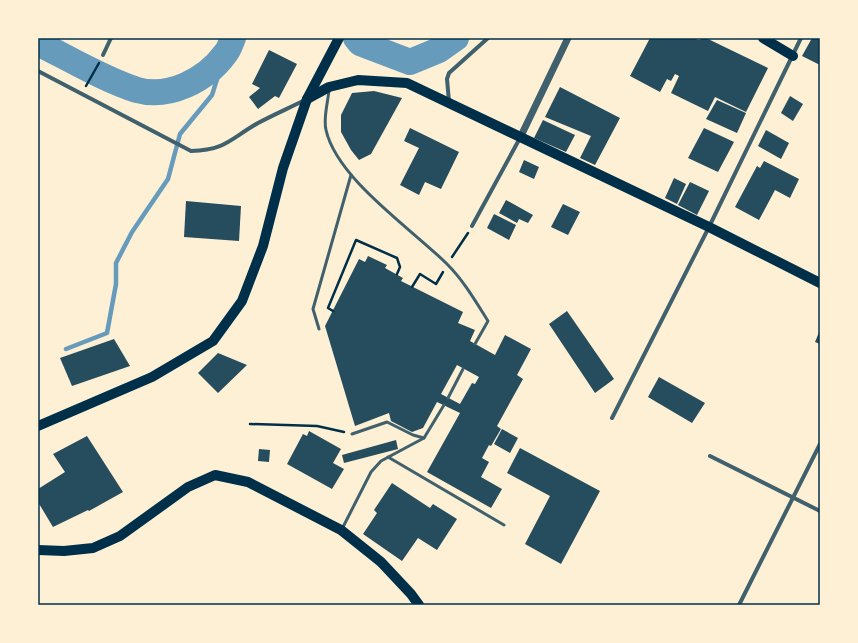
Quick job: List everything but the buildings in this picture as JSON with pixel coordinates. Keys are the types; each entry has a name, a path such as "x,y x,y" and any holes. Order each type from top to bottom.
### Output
{"main road":[{"path":"763,38 793,56"},
{"path":"38,426 152,376 213,341 242,300 263,246 283,168 307,99 339,39"},
{"path":"307,99 329,88 358,80 407,83 709,227 820,283"},
{"path":"38,550 64,551 93,548 120,536 188,487 215,475 248,482 341,530 381,562 411,594 419,605"}],"street":[{"path":"103,55 111,38"},
{"path":"449,104 447,79 449,72 488,38"},
{"path":"472,226 520,138 568,38"},
{"path":"612,418 709,227 801,38"},
{"path":"38,71 166,140 191,151 208,150 227,144 257,124 307,99"},
{"path":"739,605 820,444"},
{"path":"710,456 820,511"}],"lane":[{"path":"329,88 326,129 336,153 351,175 368,194 447,264 460,279 488,321 475,344"},
{"path":"318,329 313,309 351,175"},
{"path":"448,398 463,369"},
{"path":"341,530 371,472 388,457 424,438 444,405"},
{"path":"352,434 388,422 414,435 424,438"},
{"path":"388,457 504,525"}],"path":[{"path":"82,94 103,55"},
{"path":"412,287 420,274 436,284 447,264 472,226"},
{"path":"333,311 328,308 356,240 397,258 400,267 397,274"},
{"path":"250,424 317,426 352,434"}],"waterway":[{"path":"38,43 100,75 125,86 149,92 162,92 186,85 208,72 226,52 233,38"},
{"path":"356,38 360,43 410,62 439,50 456,38"},
{"path":"66,349 107,333 116,284 116,263 132,232 168,179 180,134 212,95 225,54"}]}
